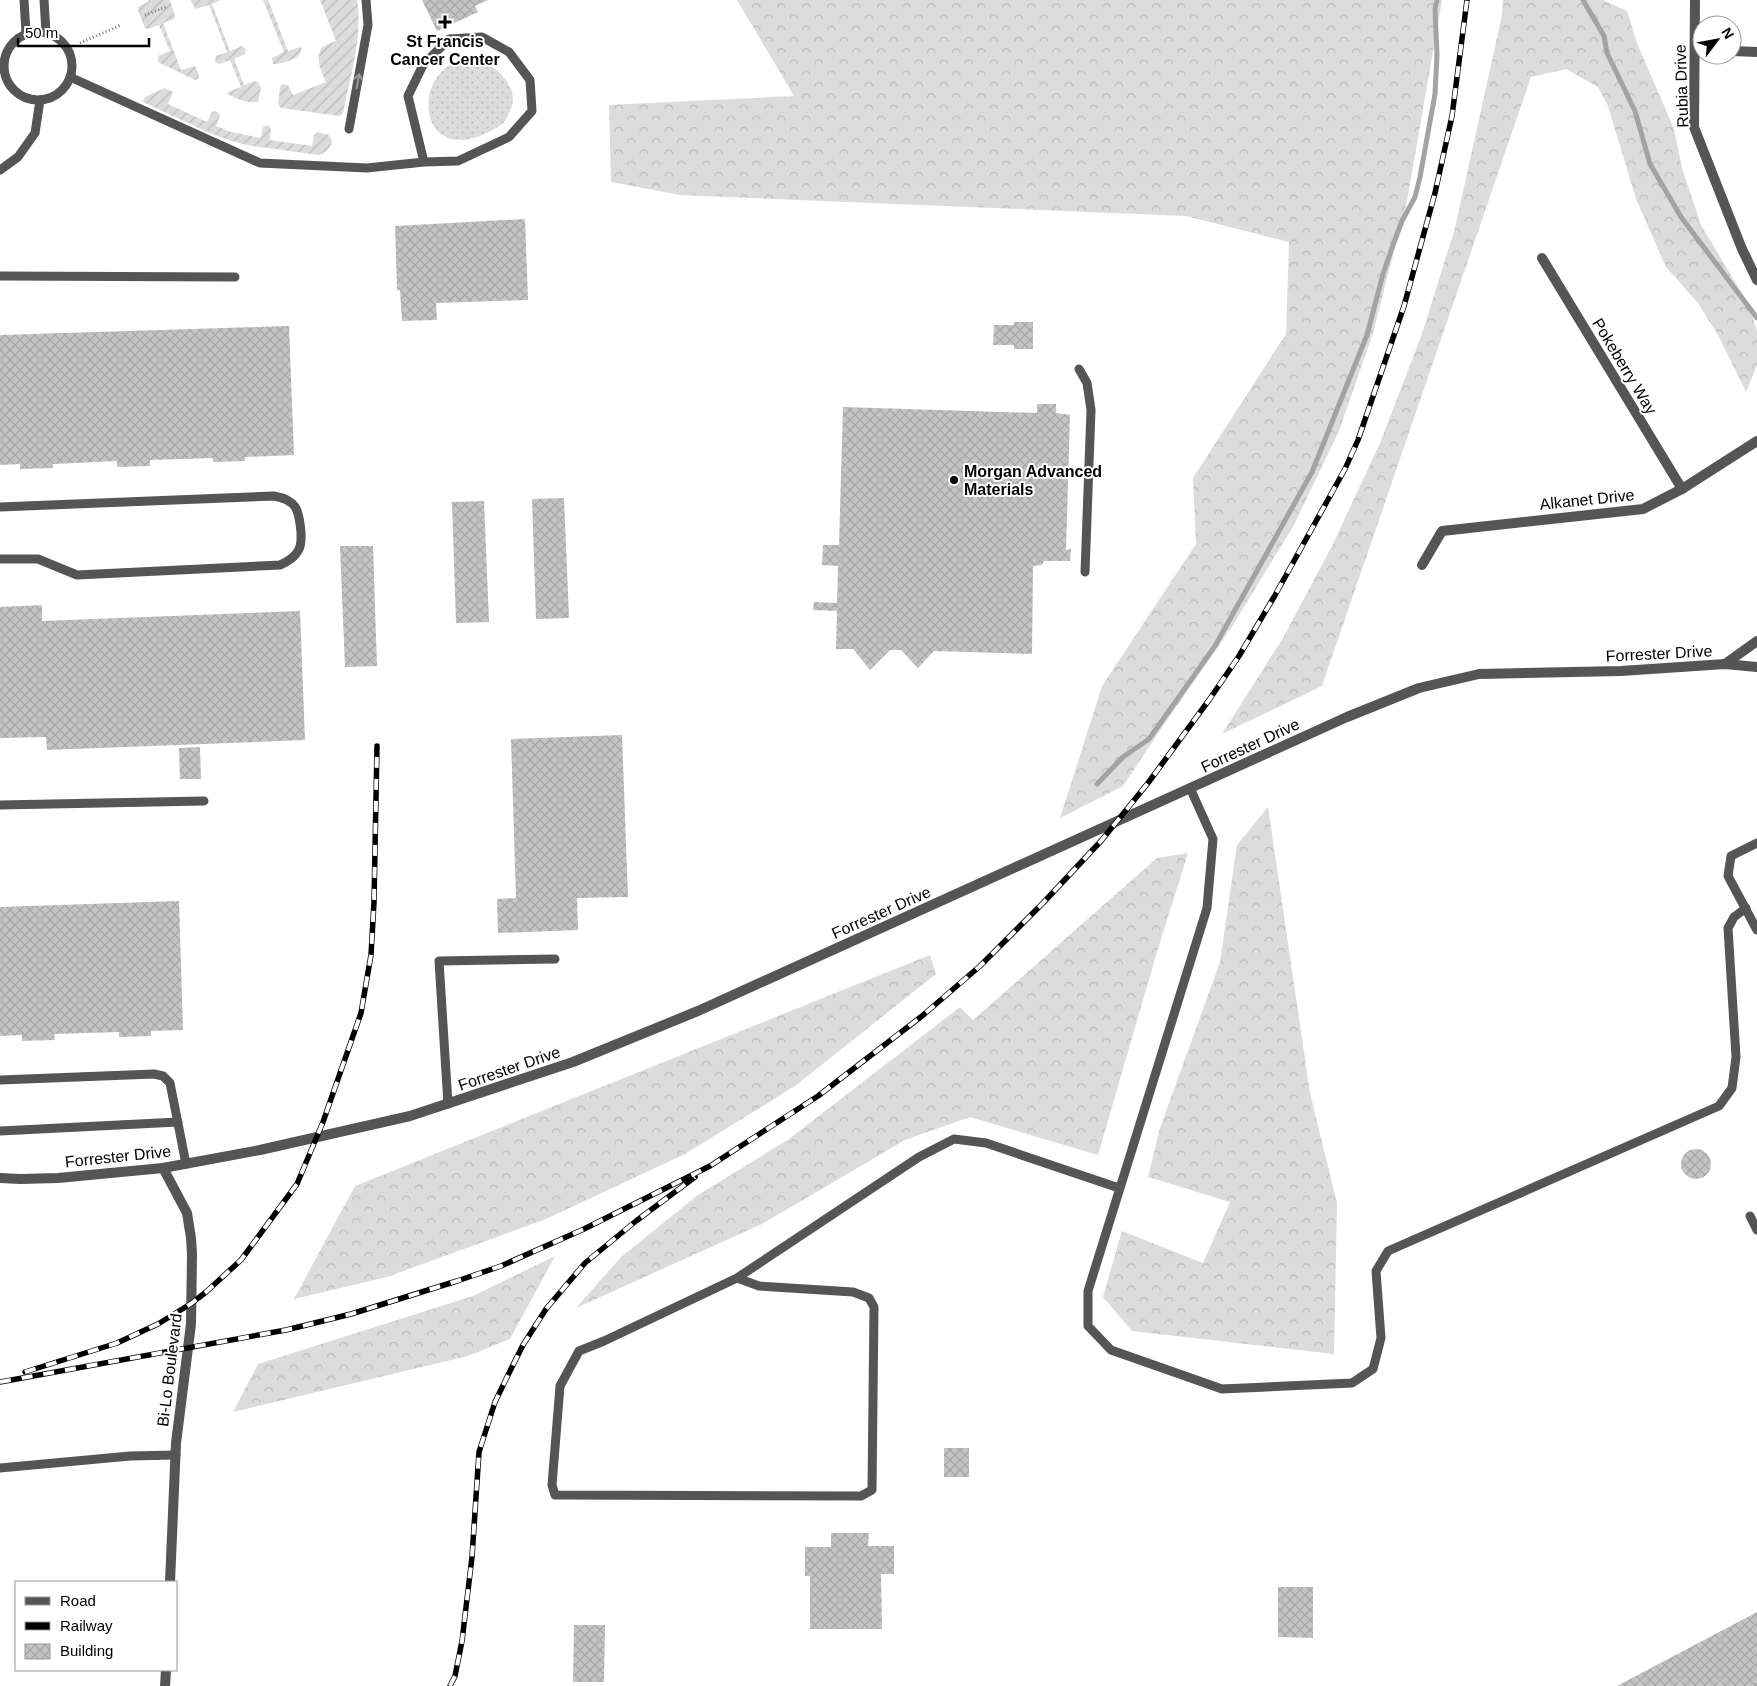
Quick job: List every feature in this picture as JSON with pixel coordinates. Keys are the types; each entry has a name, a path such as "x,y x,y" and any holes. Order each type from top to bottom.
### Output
{"street":[{"name":"Rubia Drive","path":"1695,0 1696,15"},
{"path":"1742,51 1757,52"},
{"name":"Rubia Drive","path":"1697,65 1694,127 1742,249 1757,280"},
{"name":"Pokeberry Way","path":"1542,258 1682,489"},
{"name":"Alkanet Drive","path":"1422,565 1442,531 1643,509 1682,489 1757,441"},
{"name":"Forrester Drive","path":"0,1178 58,1178 164,1168 308,1140 410,1116 573,1062 698,1011 1392,698 1436,684 1479,674 1621,671 1725,664 1757,641"},
{"path":"1725,664 1757,667"},
{"name":"Bi-Lo Boulevard","path":"164,1168 187,1213 192,1254 191,1324 176,1455 170,1581"},
{"path":"165,1686 166,1671"}],"lane":[{"path":"24,0 26,33"},
{"path":"44,0 46,32"},
{"path":"349,129 368,25 366,0"},
{"path":"46,32 64,44 70,53 72,64 70,77 60,92 50,98 31,99 23,96 10,85 4,69 3,50 14,40 26,33 46,32"},
{"path":"70,77 260,163 367,168 424,162 458,161 509,137 532,111 530,80 509,52 482,37 449,40 423,65 408,96 424,162"},
{"path":"0,170 18,157 35,133 40,100"},
{"path":"0,276 234,277"},
{"path":"1079,369 1088,383 1091,410 1085,572"},
{"path":"0,507 274,496 285,498 293,504 299,513 302,543 299,550 289,561 280,566 77,575 38,559 0,560"},
{"path":"1190,788 1213,839 1207,908 1088,1290 1088,1326 1111,1350 1222,1389 1352,1383 1373,1369 1381,1338 1376,1271 1388,1251 1719,1106 1732,1088 1736,1057 1728,928 1734,917 1746,908"},
{"path":"0,805 204,801"},
{"path":"1757,843 1731,856 1728,876 1757,930"},
{"path":"448,1104 439,961 556,959"},
{"path":"0,1080 154,1074 163,1076 170,1083 186,1164"},
{"path":"0,1131 178,1122"},
{"path":"737,1278 760,1286 853,1292 869,1298 874,1308 872,1490 861,1496 555,1495 552,1485 560,1386 579,1351 737,1278 920,1157 954,1139 986,1143 1119,1188"},
{"path":"1750,1216 1757,1230"},
{"path":"0,1468 130,1456 176,1455"}],"path":[{"path":"145,15 166,7"},
{"path":"80,44 121,25"}],"green space":[{"path":"149,0 170,0 175,16 174,19 163,23 181,70 195,66 199,75 198,79 195,80 158,62 158,56 170,51 159,25 148,29 145,28 138,7"},
{"path":"190,0 221,0 212,4 230,51 242,46 246,49 245,54 234,59 244,85 255,81 259,83 261,88 258,102 238,99 227,94 241,87 230,60 220,64 215,62 216,56 227,52 209,5 196,9"},
{"path":"263,0 268,0 288,51 302,48 296,58 273,64 272,58 284,52"},
{"path":"320,0 357,0 357,43 343,113 340,116 281,108 278,104 282,84 288,85 293,95 326,82 320,66 319,53 324,46 336,41"},
{"path":"737,0 1442,0 1407,201 1373,333 1339,431 1294,525 1233,625 1123,786 1060,818 1102,686 1196,544 1193,478 1286,334 1289,242 1186,216 680,195 611,182 609,105 794,96"},
{"path":"1503,0 1603,0 1627,11 1637,43 1674,129 1682,168 1701,225 1749,305 1757,331 1757,365 1746,392 1718,335 1698,303 1666,267 1636,199 1608,106 1598,87 1566,69 1531,77 1322,686 1222,734 1283,638 1333,544 1380,443 1422,334 1455,228 1502,15"},
{"path":"473,57 497,70 503,77 512,92 511,109 506,120 501,125 472,138 451,139 436,130 429,114 429,96 437,78 451,64"},
{"path":"165,88 173,92 168,104 207,122 212,112 218,112 220,116 216,126 231,132 261,138 263,127 268,125 271,129 270,140 312,146 314,135 318,132 329,135 332,141 327,150 318,155 246,145 229,140 143,102 145,97"},
{"path":"1268,807 1310,1093 1337,1203 1334,1354 1132,1331 1103,1297 1122,1231 1203,1263 1230,1202 1148,1177 1160,1128 1220,962 1237,845"},
{"path":"1188,853 1098,1155 970,1117 905,1140 762,1224 576,1308 621,1257 698,1195 789,1139 960,1007 973,1020 1157,858"},
{"path":"930,955 936,974 795,1086 685,1154 546,1219 387,1277 294,1299 355,1186"},
{"path":"555,1256 510,1339 468,1356 233,1412 258,1364 473,1296"}],"building":[{"name":"St Francis Cancer Center","path":"422,0 488,0 475,6 478,12 437,31"},
{"path":"525,219 528,300 436,303 437,320 402,321 400,290 397,290 395,226"},
{"path":"1014,322 1033,322 1033,349 1014,349 1014,345 993,345 994,325 1014,325"},
{"path":"289,326 294,455 245,457 245,461 213,462 213,458 150,460 150,466 117,467 117,461 53,464 53,468 20,469 20,464 0,465 0,335"},
{"name":"Morgan Advanced Materials","path":"1037,404 1056,404 1056,413 1070,415 1066,550 1071,549 1070,561 1044,561 1042,565 1033,566 1032,654 934,651 918,668 901,650 890,650 870,670 853,649 836,649 837,611 813,610 814,602 837,603 838,566 822,565 823,545 839,545 843,407 1037,413"},
{"path":"564,498 569,618 536,619 532,499"},
{"path":"484,501 489,622 456,623 452,502"},
{"path":"340,546 373,546 377,666 345,667"},
{"path":"42,605 42,621 300,611 305,740 47,750 46,737 0,738 0,607"},
{"path":"622,735 628,897 577,898 578,930 498,933 497,899 516,898 511,739"},
{"path":"200,747 201,779 180,779 179,748"},
{"path":"179,901 183,1030 151,1031 151,1036 119,1037 119,1032 54,1034 55,1040 22,1041 22,1035 0,1036 0,907"},
{"path":"1696,1149 1707,1153 1711,1164 1707,1175 1696,1179 1685,1175 1681,1164 1685,1153"},
{"path":"944,1448 969,1448 969,1477 944,1477"},
{"path":"831,1533 869,1533 868,1546 894,1546 894,1574 881,1574 882,1629 810,1629 810,1576 805,1576 805,1547 831,1547"},
{"path":"1278,1587 1313,1587 1313,1638 1278,1637"},
{"path":"1757,1612 1757,1686 1617,1686"},
{"path":"574,1625 605,1625 604,1682 573,1682"}],"waterway":[{"path":"1097,784 1123,757 1149,739 1215,646 1312,472 1367,335 1383,274 1393,245 1402,221 1415,197 1435,94 1437,55 1435,9 1437,0"},
{"path":"1583,0 1604,36 1607,53 1635,111 1650,164 1681,217 1757,318"}],"railway":[{"path":"0,1382 286,1330 351,1314 501,1266 584,1229 710,1166 818,1096 922,1016 980,966 1101,841 1148,783 1209,700 1239,656 1274,597 1345,469 1358,440 1404,306 1435,193 1452,116 1467,0"},
{"path":"25,1372 117,1343 158,1324 192,1303 241,1260 297,1184 323,1122 361,1013 371,955 377,746"},
{"path":"450,1686 455,1676 462,1641 472,1557 479,1452 495,1402 523,1345 546,1309 585,1263 636,1221 695,1177"}],"place":[{"name":"St Francis Cancer Center","path":"445,22"},
{"name":"Morgan Advanced Materials","path":"954,480"}]}
